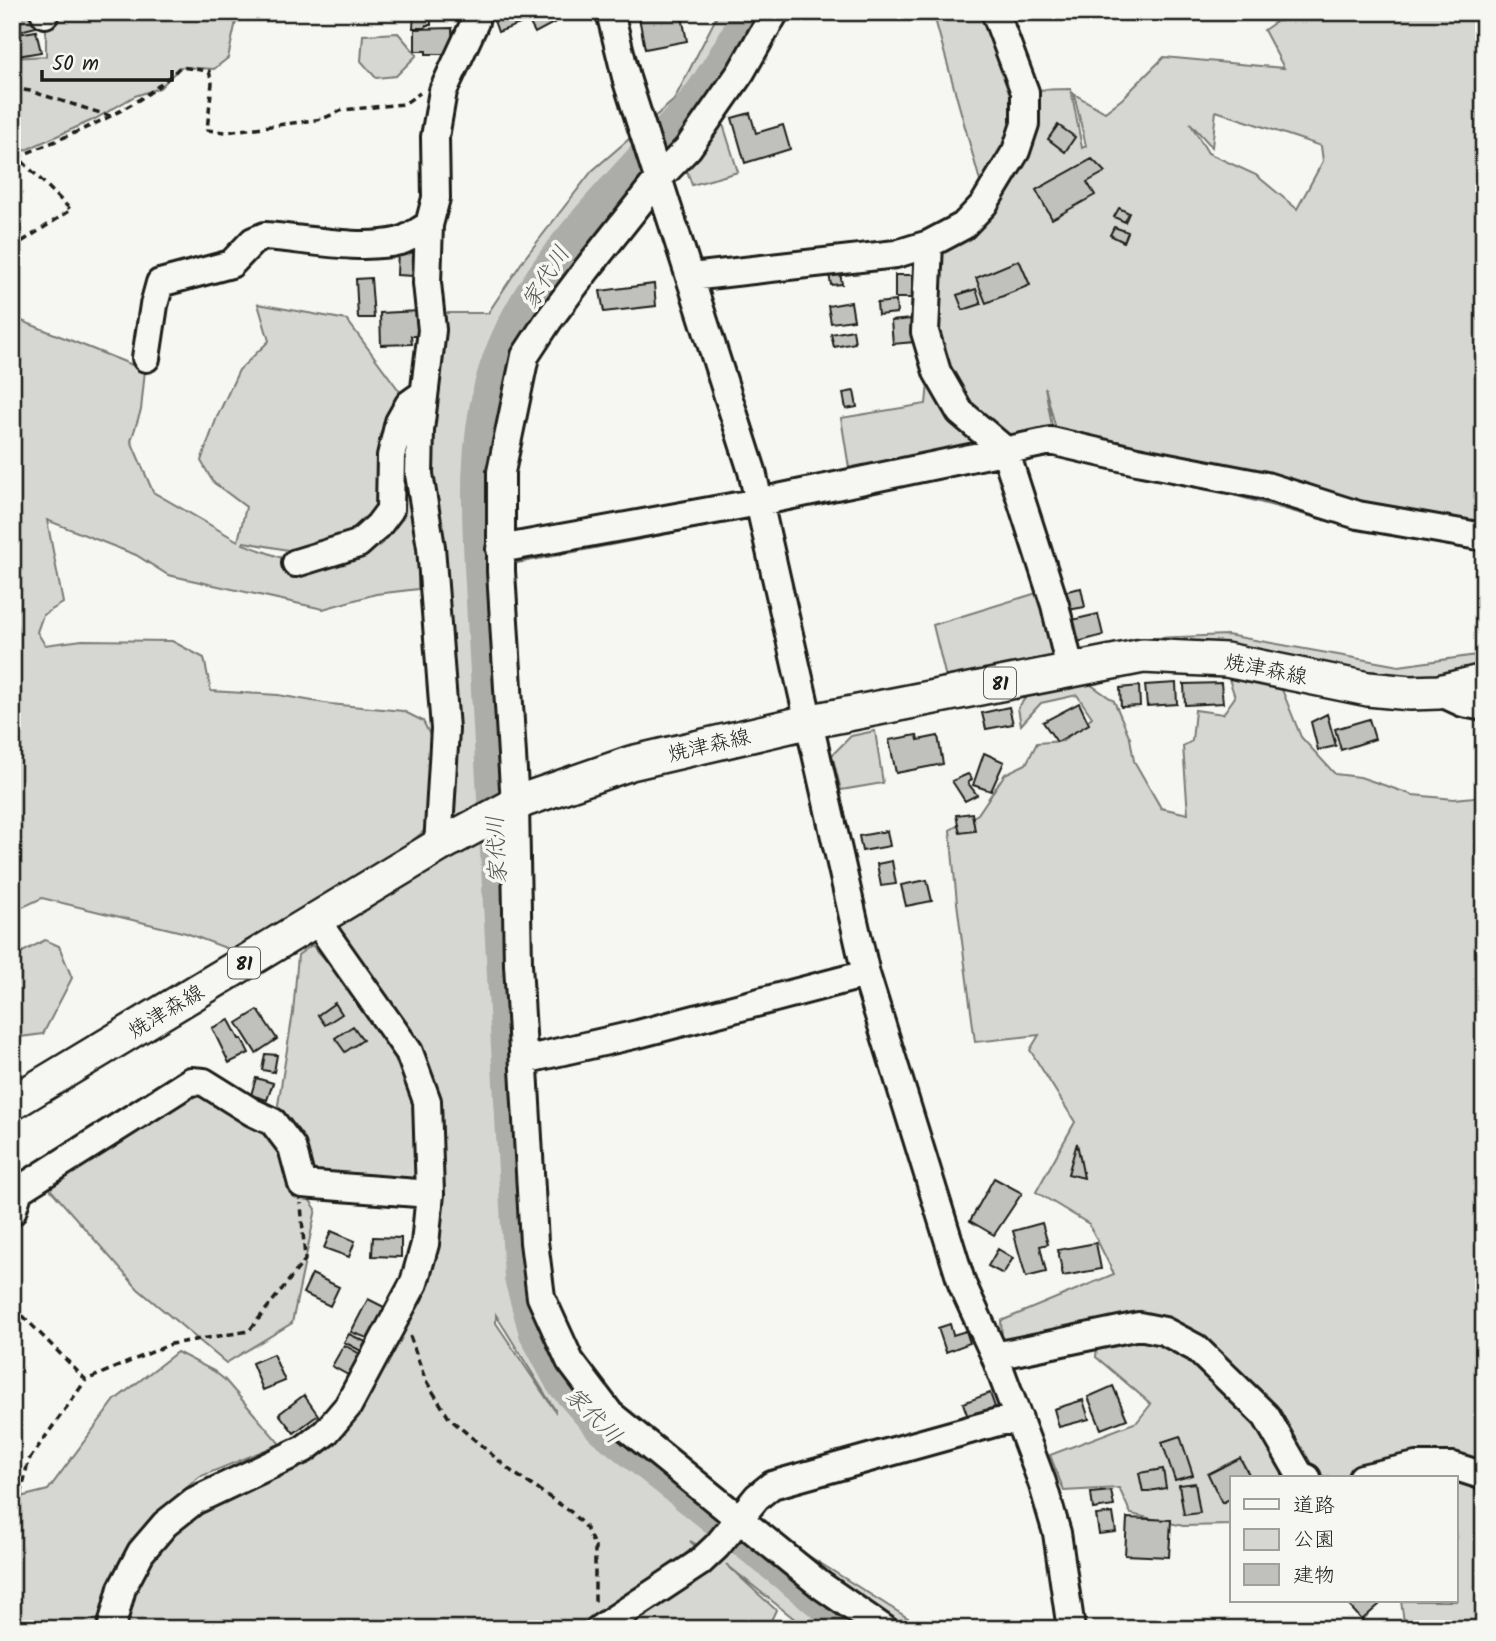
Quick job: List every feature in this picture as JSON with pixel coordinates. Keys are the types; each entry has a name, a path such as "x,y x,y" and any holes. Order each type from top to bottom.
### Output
{"main road":[{"name":"焼津森線","path":"12,1103 476,825 519,802 632,763 807,722 1143,656 1226,660 1368,689 1410,693 1439,692 1484,681"}],"street":[{"path":"438,846 445,729 431,547 419,474 423,394 432,330 427,283 429,225 436,198 435,136 443,91 475,22 475,12"},
{"path":"610,12 627,81 752,471 866,974 962,1284 995,1356 1042,1482 1057,1533 1072,1629"},
{"path":"775,12 716,110 688,148 656,170 525,356 501,472 500,559 519,802 518,964 534,1242 541,1297 570,1361 610,1414 822,1586 884,1629"},
{"path":"691,277 896,254 929,244 963,226 984,204 1016,151 1025,124 1025,92 995,12"},
{"path":"146,358 160,282 231,264 253,241 265,236 356,244 387,243 404,240 429,225"},
{"path":"929,244 925,332 937,372 960,412 1008,461 1055,605 1069,669"},
{"path":"296,563 358,544 378,526 390,510 391,456 399,422 409,404 423,394"},
{"path":"500,559 759,502 1008,461 1051,441 1266,486 1358,515 1484,537"},
{"path":"1439,692 1463,703 1484,707"},
{"path":"111,1629 128,1576 141,1552 165,1524 194,1501 304,1449 326,1432 348,1406 414,1283 425,1244 430,1194 427,1101 409,1052 316,920"},
{"path":"524,1060 638,1034 866,974"},
{"path":"12,1212 19,1190 191,1081 204,1082 273,1122 292,1147 302,1184 430,1194"},
{"path":"995,1356 1139,1326 1164,1331 1196,1348 1266,1416 1302,1476"},
{"path":"597,1616 699,1563 717,1546 757,1497 772,1485 998,1422 1019,1419"},
{"path":"1371,1476 1416,1466 1453,1466 1484,1476"}],"path":[{"path":"12,248 71,210 18,157 112,116 160,88 180,67 209,71 212,83 207,130 226,132 322,119 343,110 404,104 418,93 443,91"},
{"path":"12,88 112,116"},
{"path":"12,1542 28,1461 86,1380 171,1344 248,1331 305,1260 301,1215 302,1184"},
{"path":"400,1308 425,1379 449,1418 511,1471 571,1511 586,1528 595,1547 597,1616"},
{"path":"12,1320 22,1315 86,1380"}],"green space":[{"path":"46,12 238,12 228,58 214,69 180,67 160,88 135,96 95,119 12,156 12,58 46,56"},
{"path":"719,12 769,12 709,105 538,319 505,413 545,1299 613,1409 769,1531 916,1623 951,1629 807,1629 726,1564 776,1610 767,1629 604,1629 710,1552 690,1541 695,1546 594,1629 113,1629 162,1532 332,1432 431,1276 437,1233 433,1098 412,1030 337,927 442,852 440,787 423,832 305,927 231,950 186,933 42,898 12,912 12,317 145,370 141,410 131,441 153,492 238,541 246,507 213,482 201,461 217,417 239,370 269,341 258,304 347,320 409,404 391,507 421,416 441,313 488,313 524,259 592,171 674,100","holes":["420,478 434,743 423,721 403,711 330,704 278,695 211,691 204,658 172,641 82,640 45,645 37,632 43,615 63,603 47,520 136,555 168,575 323,609 376,594 418,589","244,542 299,552 296,563 243,544","496,1315 555,1411 496,1323"]},
{"path":"933,12 978,12 1005,61 1020,124 1003,163 980,181"},
{"path":"1290,12 1484,12 1484,526 1447,524 1058,437 1045,387 1054,437 1008,443 957,408 935,364 928,249 1025,146 1024,90 1071,89 1082,148 1086,146 1074,94 1105,112 1164,57 1284,68 1264,30","holes":["1216,111 1321,146 1323,161 1297,209 1256,175 1208,153 1190,123 1212,147"]},
{"path":"398,33 417,55 396,76 376,78 361,61 363,35"},
{"path":"722,121 738,172 692,185 686,168"},
{"path":"929,373 982,449 850,474 841,418 926,404"},
{"path":"1040,592 1063,661 948,686 933,625"},
{"path":"1227,635 1399,666 1484,654 1484,673 1413,684 1115,650 1132,639"},
{"path":"1228,676 1281,687 1301,737 1335,774 1360,777 1413,795 1454,799 1484,796 1484,1476 1230,1476 1230,1525 1183,1526 1131,1514 1119,1488 1064,1491 1050,1455 1137,1422 1151,1404 1096,1357 1098,1335 1003,1355 1001,1321 1114,1274 1089,1224 1036,1192 1075,1122 1030,1050 1039,1035 975,1042 950,830 978,814 1005,774 1026,764 1037,743 1063,741 1092,717 1077,695 1041,703 1021,725 1018,708 1032,689 1084,680 1114,701 1130,738 1134,761 1161,808 1188,814 1183,746 1192,741 1195,710 1223,714 1235,697"},
{"path":"875,731 883,783 841,790 832,755 851,736"},
{"path":"45,940 59,946 72,978 43,1034 12,1038 12,946 15,956"},
{"path":"312,945 379,1021 395,1043 419,1087 429,1118 430,1185 299,1185 316,1209 292,1323 226,1363 138,1289 43,1181 190,1087 277,1111 293,1013 298,955"},
{"path":"177,1352 214,1371 225,1380 280,1444 199,1477 147,1522 111,1603 110,1629 12,1629 12,1499 48,1490 115,1400"},
{"path":"1458,1478 1484,1478 1484,1629 1405,1629 1401,1602 1458,1602"}],"building":[{"path":"37,12 40,26 12,33 12,16"},
{"path":"363,12 392,12 392,15 363,15"},
{"path":"491,12 515,12 520,24 498,32"},
{"path":"524,12 574,12 535,33"},
{"path":"638,12 681,12 687,41 645,49"},
{"path":"1033,12 1060,12 1034,17"},
{"path":"1251,12 1282,12 1280,21"},
{"path":"414,13 431,14 431,25 413,28"},
{"path":"452,28 453,54 426,54 426,51 415,51 415,29"},
{"path":"36,31 41,52 12,57 12,35"},
{"path":"750,113 756,133 783,125 790,149 745,163 732,118"},
{"path":"1058,125 1075,137 1065,152 1048,139"},
{"path":"1092,159 1105,172 1087,182 1095,195 1052,219 1036,190"},
{"path":"1119,208 1129,213 1125,222 1114,217"},
{"path":"1114,227 1128,232 1124,242 1110,235"},
{"path":"398,250 415,250 414,276 397,275"},
{"path":"1019,260 1030,285 986,303 976,278"},
{"path":"840,273 842,284 831,285 829,274"},
{"path":"895,275 916,275 916,298 895,298"},
{"path":"371,278 374,318 358,318 356,279"},
{"path":"654,284 656,306 604,312 600,291"},
{"path":"976,289 981,304 963,310 957,295"},
{"path":"896,301 897,313 878,315 877,303"},
{"path":"851,302 854,320 831,323 828,306"},
{"path":"420,311 422,336 411,336 412,344 381,345 380,313"},
{"path":"911,319 914,342 893,344 891,321"},
{"path":"853,330 855,343 834,347 831,334"},
{"path":"854,391 857,407 846,409 843,393"},
{"path":"1081,588 1085,607 1062,611 1058,593"},
{"path":"1098,614 1103,635 1074,643 1068,621"},
{"path":"1176,683 1177,704 1147,706 1145,685"},
{"path":"1221,683 1223,703 1185,705 1184,684"},
{"path":"1139,686 1140,706 1121,707 1120,688"},
{"path":"1079,703 1089,724 1057,742 1043,722"},
{"path":"1009,707 1013,724 986,729 982,713"},
{"path":"1327,714 1336,746 1318,750 1311,722"},
{"path":"1369,719 1375,739 1341,750 1335,729"},
{"path":"917,735 918,740 938,736 943,764 896,773 889,740"},
{"path":"984,753 1004,762 991,791 973,785"},
{"path":"968,774 972,779 968,783 977,795 965,801 952,781"},
{"path":"972,813 975,831 960,833 956,815"},
{"path":"887,831 890,846 862,851 859,836"},
{"path":"892,861 896,884 881,886 877,864"},
{"path":"927,880 932,901 906,906 901,885"},
{"path":"335,1003 342,1014 325,1025 318,1015"},
{"path":"258,1010 277,1039 256,1053 237,1023"},
{"path":"229,1020 249,1053 229,1063 212,1028"},
{"path":"353,1026 363,1040 345,1052 335,1038"},
{"path":"265,1054 277,1055 274,1072 262,1070"},
{"path":"256,1078 273,1083 267,1100 251,1095"},
{"path":"1077,1143 1084,1178 1068,1174"},
{"path":"994,1178 1022,1193 994,1235 970,1221"},
{"path":"1042,1223 1048,1244 1040,1246 1046,1272 1026,1277 1013,1231"},
{"path":"331,1231 355,1241 349,1257 324,1248"},
{"path":"373,1237 401,1238 401,1257 372,1256"},
{"path":"1096,1243 1101,1269 1063,1276 1058,1250"},
{"path":"998,1249 1013,1258 1003,1274 988,1266"},
{"path":"312,1274 339,1287 330,1306 303,1293"},
{"path":"368,1299 386,1308 370,1339 351,1332"},
{"path":"950,1324 953,1335 966,1331 970,1343 946,1352 938,1328"},
{"path":"349,1334 368,1343 363,1352 344,1342"},
{"path":"344,1345 360,1354 348,1375 332,1366"},
{"path":"273,1354 285,1381 263,1390 252,1363"},
{"path":"1113,1386 1127,1419 1101,1429 1088,1397"},
{"path":"990,1393 996,1410 969,1420 963,1403"},
{"path":"304,1395 318,1415 294,1433 279,1414"},
{"path":"1083,1400 1089,1419 1059,1427 1054,1409"},
{"path":"1180,1436 1193,1475 1175,1480 1162,1442"},
{"path":"1240,1458 1250,1476 1230,1476 1230,1499 1222,1503 1208,1474"},
{"path":"1163,1469 1166,1488 1143,1492 1139,1473"},
{"path":"1195,1483 1200,1513 1184,1515 1179,1485"},
{"path":"1111,1491 1114,1506 1093,1509 1091,1493"},
{"path":"1113,1513 1116,1532 1099,1534 1096,1515"},
{"path":"1127,1518 1171,1520 1169,1557 1125,1555"},
{"path":"1346,1602 1380,1604 1362,1620"}],"waterway":[{"name":"家代川","path":"749,12 696,99 579,228 535,286 502,351 485,408 478,475 479,543 520,1278 535,1333 561,1382 601,1428 853,1629"},
{"path":"1218,490 1347,525 1391,534"},
{"path":"509,563 685,529"},
{"path":"480,566 492,565"}]}
